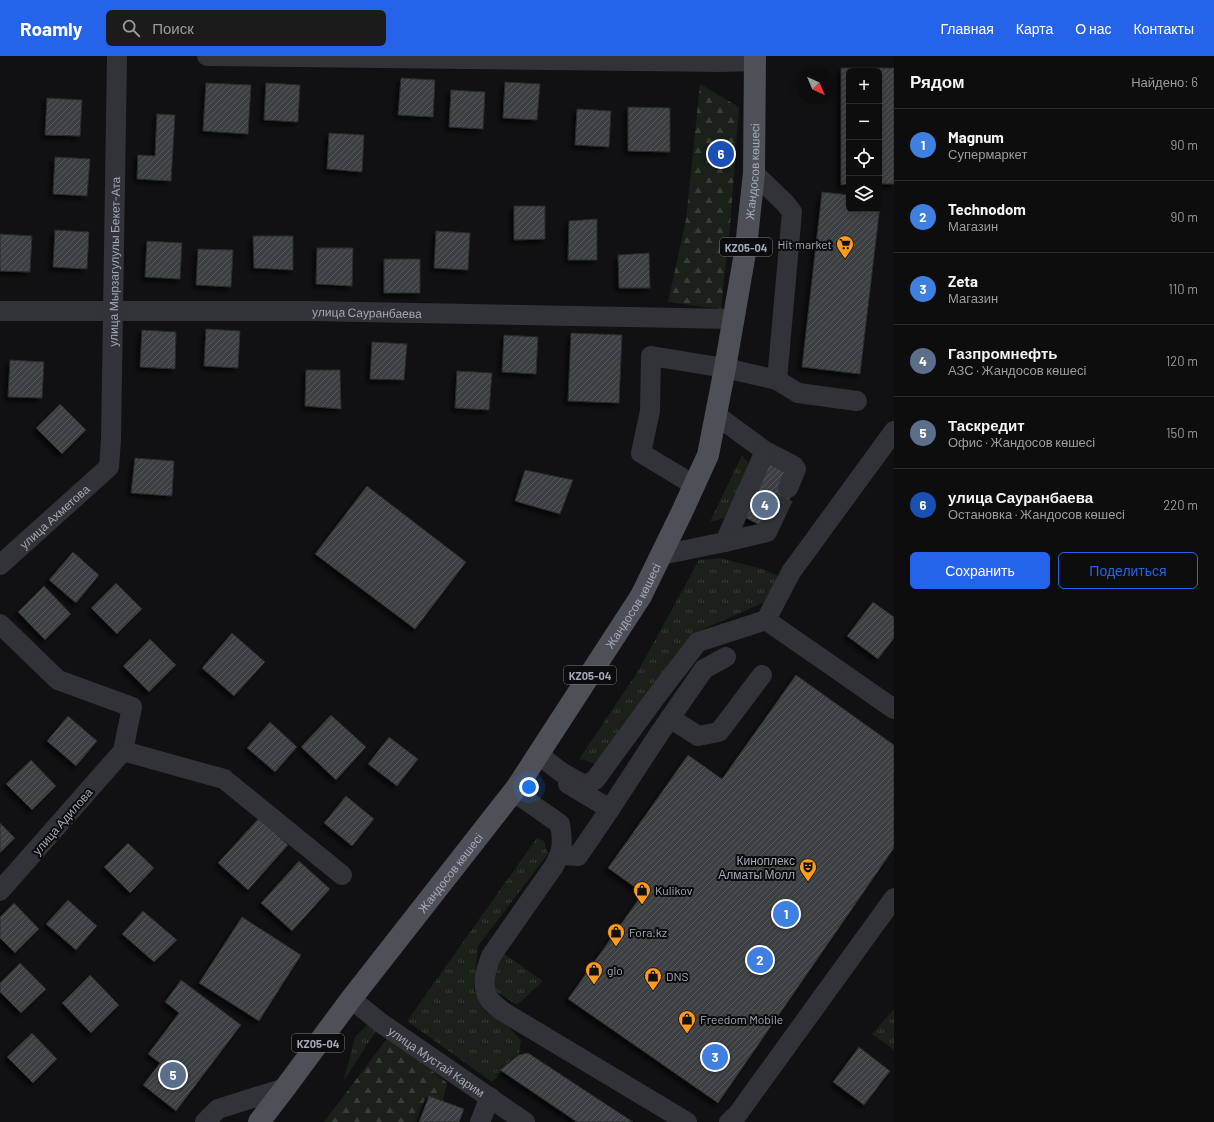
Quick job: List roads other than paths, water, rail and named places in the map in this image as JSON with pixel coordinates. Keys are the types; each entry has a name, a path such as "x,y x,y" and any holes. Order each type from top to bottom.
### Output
{"main road":[{"name":"Жандосов көшесі","path":"259,1122 351,999 513,792 536,759 641,596 708,455 746,247 754,174 755,58"},
{"name":"Жандосов көшесі","path":"265,1122 285,1088"}],"street":[{"name":"улица Мырзагулулы Бекет-Ата","path":"109,467 111,440 117,56"},
{"path":"208,56 697,61 755,58"},
{"path":"754,174 785,203 792,212 777,380"},
{"name":"улица Сауранбаева","path":"0,311 308,311 734,319"},
{"path":"694,485 641,453 650,412 651,356 725,368 777,380 798,393 857,401"},
{"path":"716,415 765,451 796,468 788,488"},
{"path":"536,759 584,785 595,780 654,698 698,642 766,620 791,572 894,431"},
{"path":"725,542 765,451"},
{"name":"улица Ахметова","path":"0,565 109,467"},
{"path":"661,555 766,532 775,515"},
{"path":"766,620 894,709"},
{"path":"0,624 58,680 132,707 123,751 224,779 342,875"},
{"path":"564,846 578,856 704,669 726,657"},
{"path":"670,718 698,736 719,732 762,675"},
{"name":"улица Адилова","path":"0,891 123,751"},
{"path":"536,759 610,810"},
{"path":"513,792 560,824 564,846 554,866 491,956 486,972 485,985 489,999 502,1011 687,1122"},
{"path":"729,1122 737,1115 894,898"},
{"name":"улица Мустай Карим","path":"351,999 381,1023 525,1122"},
{"path":"205,1122 218,1109 285,1088"},
{"path":"480,1122 490,1097"}],"tunnel":[{"path":"775,515 788,488"}],"place":[{"name":"улица Сауранбаева","path":"721,154"},
{"name":"Hit market","path":"845,259"},
{"name":"Газпромнефть","path":"765,505"},
{"name":"Киноплекс Алматы Молл","path":"808,882"},
{"name":"Kulikov","path":"642,905"},
{"name":"Magnum","path":"786,914"},
{"name":"Fora.kz","path":"616,947"},
{"name":"Technodom","path":"760,960"},
{"name":"glo","path":"594,985"},
{"name":"DNS","path":"653,991"},
{"name":"Freedom Mobile","path":"687,1034"},
{"name":"Zeta","path":"715,1057"},
{"name":"Таскредит","path":"173,1075"}]}
